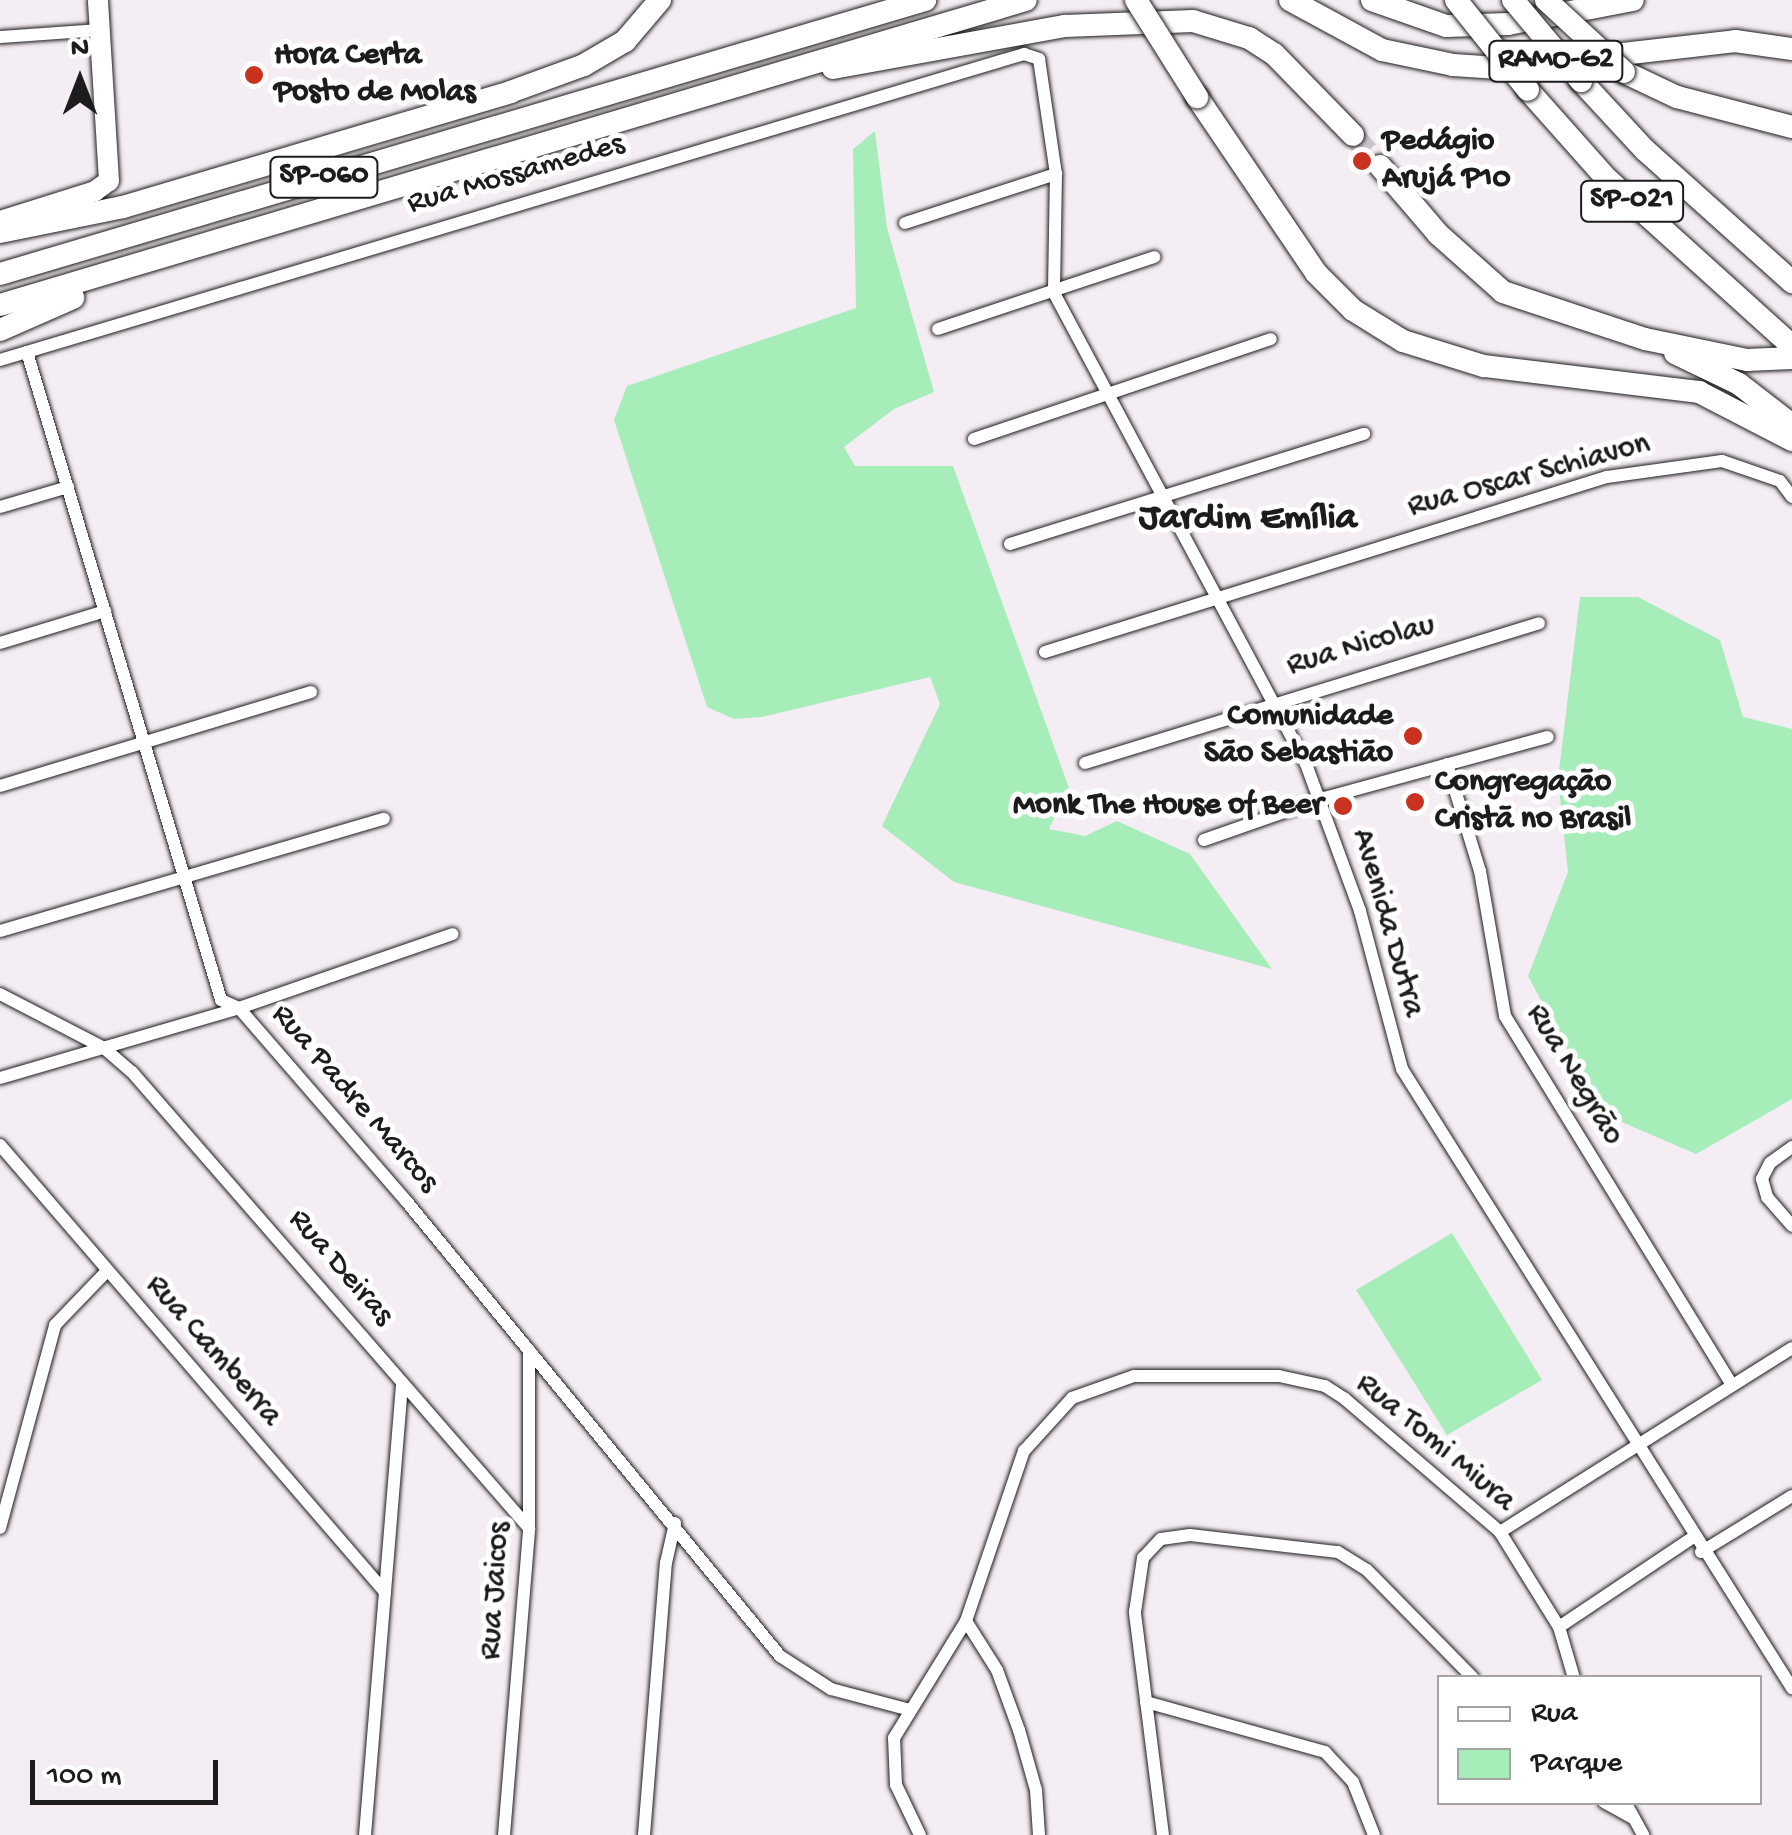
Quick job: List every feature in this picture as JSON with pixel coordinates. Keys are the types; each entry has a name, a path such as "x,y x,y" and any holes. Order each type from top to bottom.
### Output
{"highway":[{"path":"0,232 122,208 334,149 584,65 625,41 660,0"},
{"name":"SP-060","path":"0,274 925,0"},
{"name":"SP-060","path":"0,305 1026,0"},
{"path":"1136,0 1316,274 1353,310 1402,340 1484,366 1700,392 1792,440"},
{"name":"RAMO-G2","path":"1290,0 1326,24 1419,61 1499,68 1735,41 1792,49"},
{"name":"SP-021","path":"1456,0 1606,178 1792,346"},
{"name":"SP-021","path":"1513,0 1645,150 1792,282"},
{"path":"1546,0 1624,72 1677,98 1792,127"},
{"path":"1380,5 1446,26 1508,24 1632,0"},
{"path":"784,72 876,64 1093,23 1194,22 1250,38 1274,54 1353,135"},
{"path":"1380,166 1438,234 1503,292 1645,339 1747,360 1792,358"},
{"path":"0,330 100,287 150,274 180,253"},
{"path":"1645,339 1739,384 1792,425"}],"main road":[{"path":"0,222 95,191 109,180 98,0"}],"street":[{"path":"0,37 101,30"},
{"name":"Rua Mossamedes","path":"0,360 1024,54 1039,58 1042,68"},
{"name":"Avenida Dutra","path":"1042,68 1056,174 1054,292 1273,700 1321,799 1360,911 1402,1069 1692,1538 1792,1688"},
{"path":"905,223 1056,174"},
{"path":"938,328 1154,257"},
{"path":"974,439 1271,339"},
{"name":"Rua Padre Marcos","path":"27,352 221,1000 240,1008 675,1523 792,1668 831,1689 906,1709"},
{"path":"1010,544 1364,434"},
{"name":"Rua Oscar Schiavon","path":"1045,652 1549,493 1680,464 1722,461 1758,469 1780,481 1792,498"},
{"path":"0,508 68,487"},
{"path":"0,643 105,611"},
{"name":"Rua Nicolau","path":"1085,763 1273,700 1539,624"},
{"path":"0,786 146,745 310,692"},
{"path":"1204,840 1321,799 1548,738"},
{"name":"Rua Negrão","path":"1448,764 1480,870 1505,1016 1731,1383"},
{"path":"0,930 384,819"},
{"path":"0,1078 240,1008 453,934"},
{"path":"0,994 104,1048"},
{"name":"Rua Deiras","path":"104,1048 529,1528"},
{"name":"Rua Camberra","path":"0,1144 385,1592"},
{"path":"1792,1146 1770,1163 1762,1179 1767,1197 1792,1226"},
{"path":"0,1528 55,1325 108,1270"},
{"path":"1500,1532 1635,1442 1792,1348"},
{"name":"Rua Jaicos","path":"504,1835 529,1528 528,1350"},
{"name":"Rua Tomi Miura","path":"920,1835 892,1769 894,1738 906,1709 966,1621 993,1532 1036,1431 1072,1398 1134,1376 1279,1376 1324,1386 1500,1532 1559,1627 1573,1675"},
{"path":"365,1835 402,1384"},
{"path":"1701,1552 1792,1496"},
{"path":"644,1835 666,1563 675,1523"},
{"path":"1163,1835 1136,1589 1151,1546 1190,1535 1338,1552 1367,1570 1470,1675"},
{"path":"1559,1627 1692,1538"},
{"path":"966,1621 997,1670 1020,1730 1039,1835"},
{"path":"1146,1702 1268,1731 1325,1752 1353,1782 1374,1835"},
{"path":"1609,1805 1633,1818"},
{"path":"1626,1805 1643,1835"}],"green space":[{"path":"875,131 887,228 934,392 894,409 844,447 855,466 953,466 1069,788 1049,829 1085,836 1117,821 1190,854 1272,969 954,882 882,826 940,704 930,677 762,717 734,719 707,707 614,420 627,386 856,308 853,149"},
{"path":"1580,597 1638,597 1720,640 1743,717 1792,729 1792,1099 1696,1154 1601,1113 1528,976 1568,872 1558,779"},
{"path":"1452,1233 1542,1380 1447,1435 1356,1290"}],"tunnel":[{"path":"1353,135 1380,166"}],"place":[{"name":"Hora Certa Posto de Molas","path":"254,75"},
{"name":"Pedágio Arujá P10","path":"1362,161"},
{"name":"Comunidade São Sebastião","path":"1413,736"},
{"name":"Congregação Cristã no Brasil","path":"1415,802"},
{"name":"Monk The House of Beer","path":"1343,806"}],"district":[{"name":"Jardim Emília","path":"1248,520"}]}
